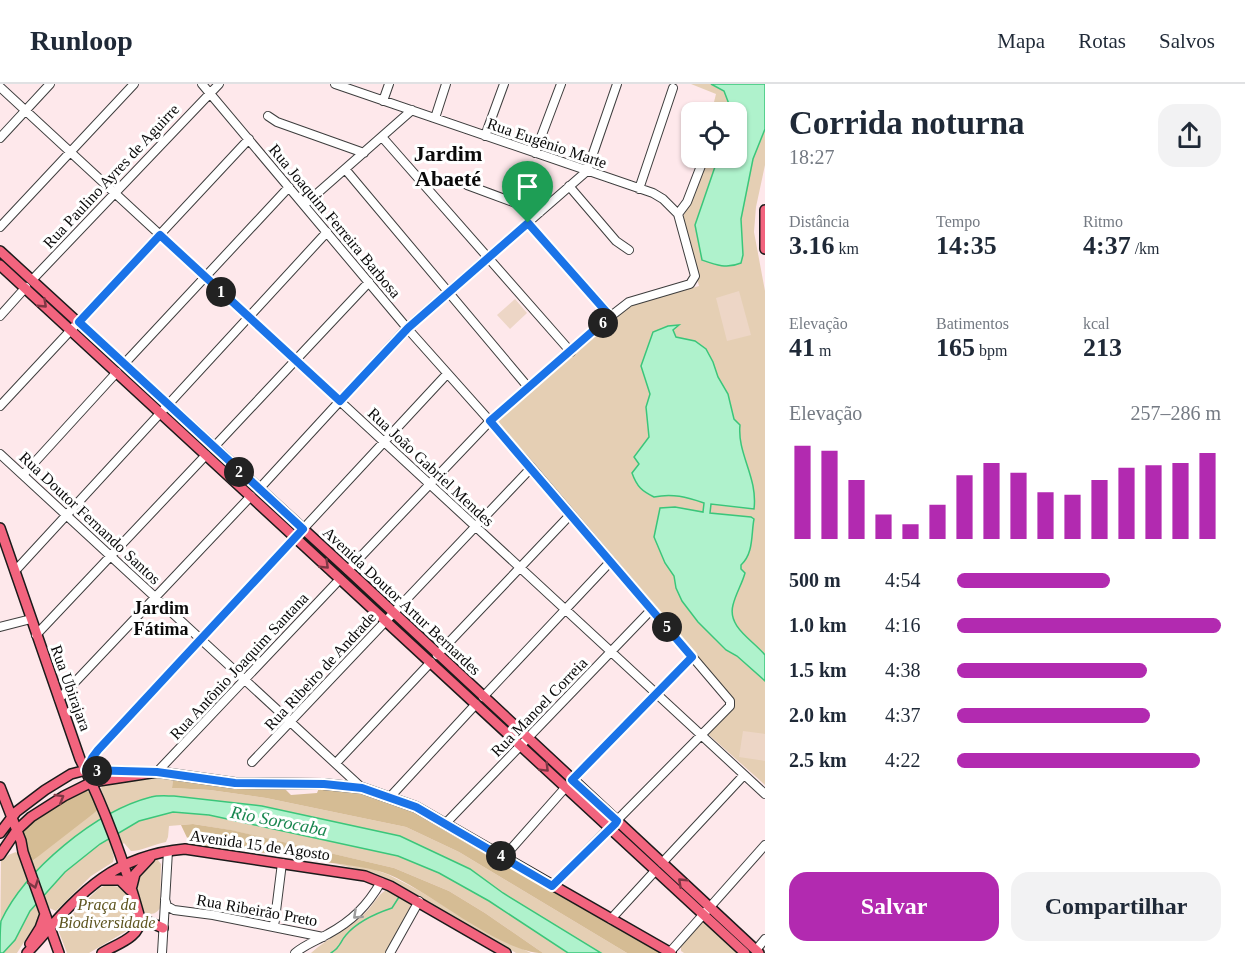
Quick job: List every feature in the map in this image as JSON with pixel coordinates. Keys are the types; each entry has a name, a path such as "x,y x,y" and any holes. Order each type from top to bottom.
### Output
{"main road":[{"path":"765,210 765,249"},
{"name":"Avenida Doutor Artur Bernardes","path":"0,251 168,405 210,452"},
{"name":"Avenida Doutor Artur Bernardes","path":"0,265 161,413 255,492 299,533 340,579 389,617 524,741 572,780 613,825"},
{"name":"Rua Ubirajara","path":"0,528 59,699 122,860"},
{"name":"Avenida Doutor Artur Bernardes","path":"299,533 348,570 389,617"},
{"name":"Avenida Doutor Artur Bernardes","path":"524,741 565,788 613,825 706,911 756,952"},
{"path":"0,833 12,816 45,790 71,774 86,770 152,773 235,783 308,783 362,788 416,807 446,823 670,953"},
{"path":"12,816 20,822 63,796 92,782 152,773"},
{"path":"0,787 59,953"},
{"path":"0,857 17,830 31,817"},
{"name":"Avenida 15 de Agosto","path":"26,953 97,880 122,860 185,849 359,874 419,901 506,953"},
{"path":"0,857 13,850 24,854"},
{"path":"134,894 134,876 154,855"},
{"path":"102,953 137,932 141,924 134,894 122,860"},
{"path":"97,880 120,880 134,894"},
{"name":"Avenida Doutor Artur Bernardes","path":"706,911 745,953"},
{"path":"26,953 40,928 44,913"},
{"path":"140,918 163,924"}],"street":[{"path":"0,138 50,84"},
{"path":"0,227 134,84"},
{"name":"Rua Joaquim Ferreira Barbosa","path":"202,84 447,374 571,514 730,700 730,706 702,736"},
{"path":"209,92 219,84"},
{"name":"Rua Eugênio Marte","path":"335,84 639,189 663,199 678,214"},
{"path":"383,101 389,84"},
{"path":"435,118 446,84"},
{"path":"485,136 504,84"},
{"path":"536,153 561,84"},
{"path":"59,699 408,328 587,171 617,84"},
{"name":"Rua João Gabriel Mendes","path":"0,87 765,794"},
{"path":"639,189 673,88"},
{"name":"Rua Paulino Ayres de Aguirre","path":"33,279 209,92"},
{"path":"304,205 412,111"},
{"path":"268,116 277,122 364,153"},
{"path":"382,136 570,352"},
{"path":"0,406 249,139"},
{"path":"348,570 490,421 610,316 629,302 690,284 694,280 695,276 678,214 687,202 700,168"},
{"path":"345,169 528,387"},
{"path":"467,185 540,212"},
{"path":"570,186 616,241 629,250"},
{"path":"124,364 289,188"},
{"path":"528,223 610,316"},
{"path":"15,572 327,232"},
{"path":"36,635 369,282"},
{"path":"0,316 26,287"},
{"path":"23,475 117,372"},
{"path":"86,770 98,750 447,374"},
{"name":"Rua Doutor Fernando Santos","path":"0,454 362,788"},
{"name":"Rua Ribeiro de Andrade","path":"252,762 531,468"},
{"path":"336,764 571,514"},
{"path":"390,797 611,561"},
{"name":"Rua Antônio Joaquim Santana","path":"152,773 245,680 340,579"},
{"name":"Rua Manoel Correia","path":"446,823 652,609"},
{"path":"0,627 31,619"},
{"path":"572,780 692,657"},
{"path":"552,886 702,736"},
{"path":"342,786 346,780 346,773"},
{"path":"611,919 744,775"},
{"path":"503,858 565,788"},
{"path":"670,953 765,845"},
{"path":"162,953 168,851"},
{"path":"274,927 282,863"},
{"path":"295,953 353,919 366,906 381,882"},
{"name":"Rua Ribeirão Preto","path":"165,899 170,908 185,912 213,915 323,937"},
{"path":"390,953 419,901"},
{"name":"Rua Ribeirão Preto","path":"163,924 185,912"},
{"path":"756,952 765,939"}],"green space":[{"path":"691,84 711,84 724,91 728,102 714,102 716,94"},
{"path":"765,129 765,165 756,207 754,232 765,291 765,785 708,734 731,709 734,701 495,422 630,306 699,286 682,219 704,168 715,168 695,225 743,255 741,219 753,159"},
{"path":"161,777 173,778 172,788 210,790 266,798 406,827 459,852 627,953 543,953 449,891 394,868 230,830 193,824 169,826 166,842 131,851 124,843 112,850 113,862 91,876 56,911 45,906 17,953 0,953 1,861 16,852 21,856 26,869 53,842 107,804 102,786 108,783"},
{"path":"157,859 161,864 160,908 155,913 147,914 138,899 136,885 142,871"},
{"path":"336,864 365,866 389,875 483,930 531,953 516,953 395,882 374,873"},
{"name":"Praça da Biodiversidade","path":"106,885 120,887 125,892 135,917 130,929 89,953 67,953 59,932 60,927 98,889"},
{"path":"388,889 411,903 410,909 385,953 311,953 368,910"},
{"path":"704,921 740,953 684,953 681,951 681,945"}],"shaded area":[{"path":"739,291 751,335 727,341 716,298"},
{"path":"515,299 527,313 510,329 497,315"},
{"path":"743,731 765,734 765,761 739,757"},
{"path":"173,778 252,789 284,788 291,795 317,793 319,788 361,793 414,810 662,953 627,953 459,852 406,827 266,798 210,790 172,788"},
{"path":"85,790 91,793 98,810 31,862 23,838 26,829 50,810"},
{"path":"193,824 231,830 394,868 449,891 543,953 526,950 487,933 390,875 354,866 241,849 222,850 196,846 190,844 181,825"}],"water":[{"path":"711,84 765,84 765,129 753,159 741,219 743,255 741,263 731,266 717,265 702,260 695,225 715,168 747,168 747,102 728,102 724,91"},
{"path":"679,325 673,330 676,337 695,341 706,349 728,394 734,419 740,425 741,446 753,486 754,509 711,504 710,513 754,519 750,549 741,565 745,573 734,601 732,613 737,627 765,655 765,681 737,656 726,650 698,622 682,601 674,576 665,563 654,537 660,508 675,507 703,512 704,503 679,496 654,497 640,488 632,473 639,464 634,457 649,437 646,407 650,394 641,366 653,332 668,326"},
{"name":"Rio Sorocaba","path":"174,796 262,806 400,836 470,869 503,893 601,953 568,953 489,901 439,873 398,856 209,815 173,812 139,821 100,844 65,872 30,911 15,940 3,953 0,953 1,921 12,902 27,882 64,845 108,815 130,804 151,797"}],"waterway":[{"path":"331,953 356,926 392,908 399,897"}],"district":[{"name":"Jardim Abaeté","path":"448,166"},
{"name":"Jardim Fátima","path":"161,618"}],"route":[{"path":"528,223 610,316 490,421 692,657 572,780 617,821 615,824 552,886 416,807 362,788 299,783 257,785 157,772 86,770 98,750 303,529 79,322 160,235 340,401 408,328 528,223"}]}
